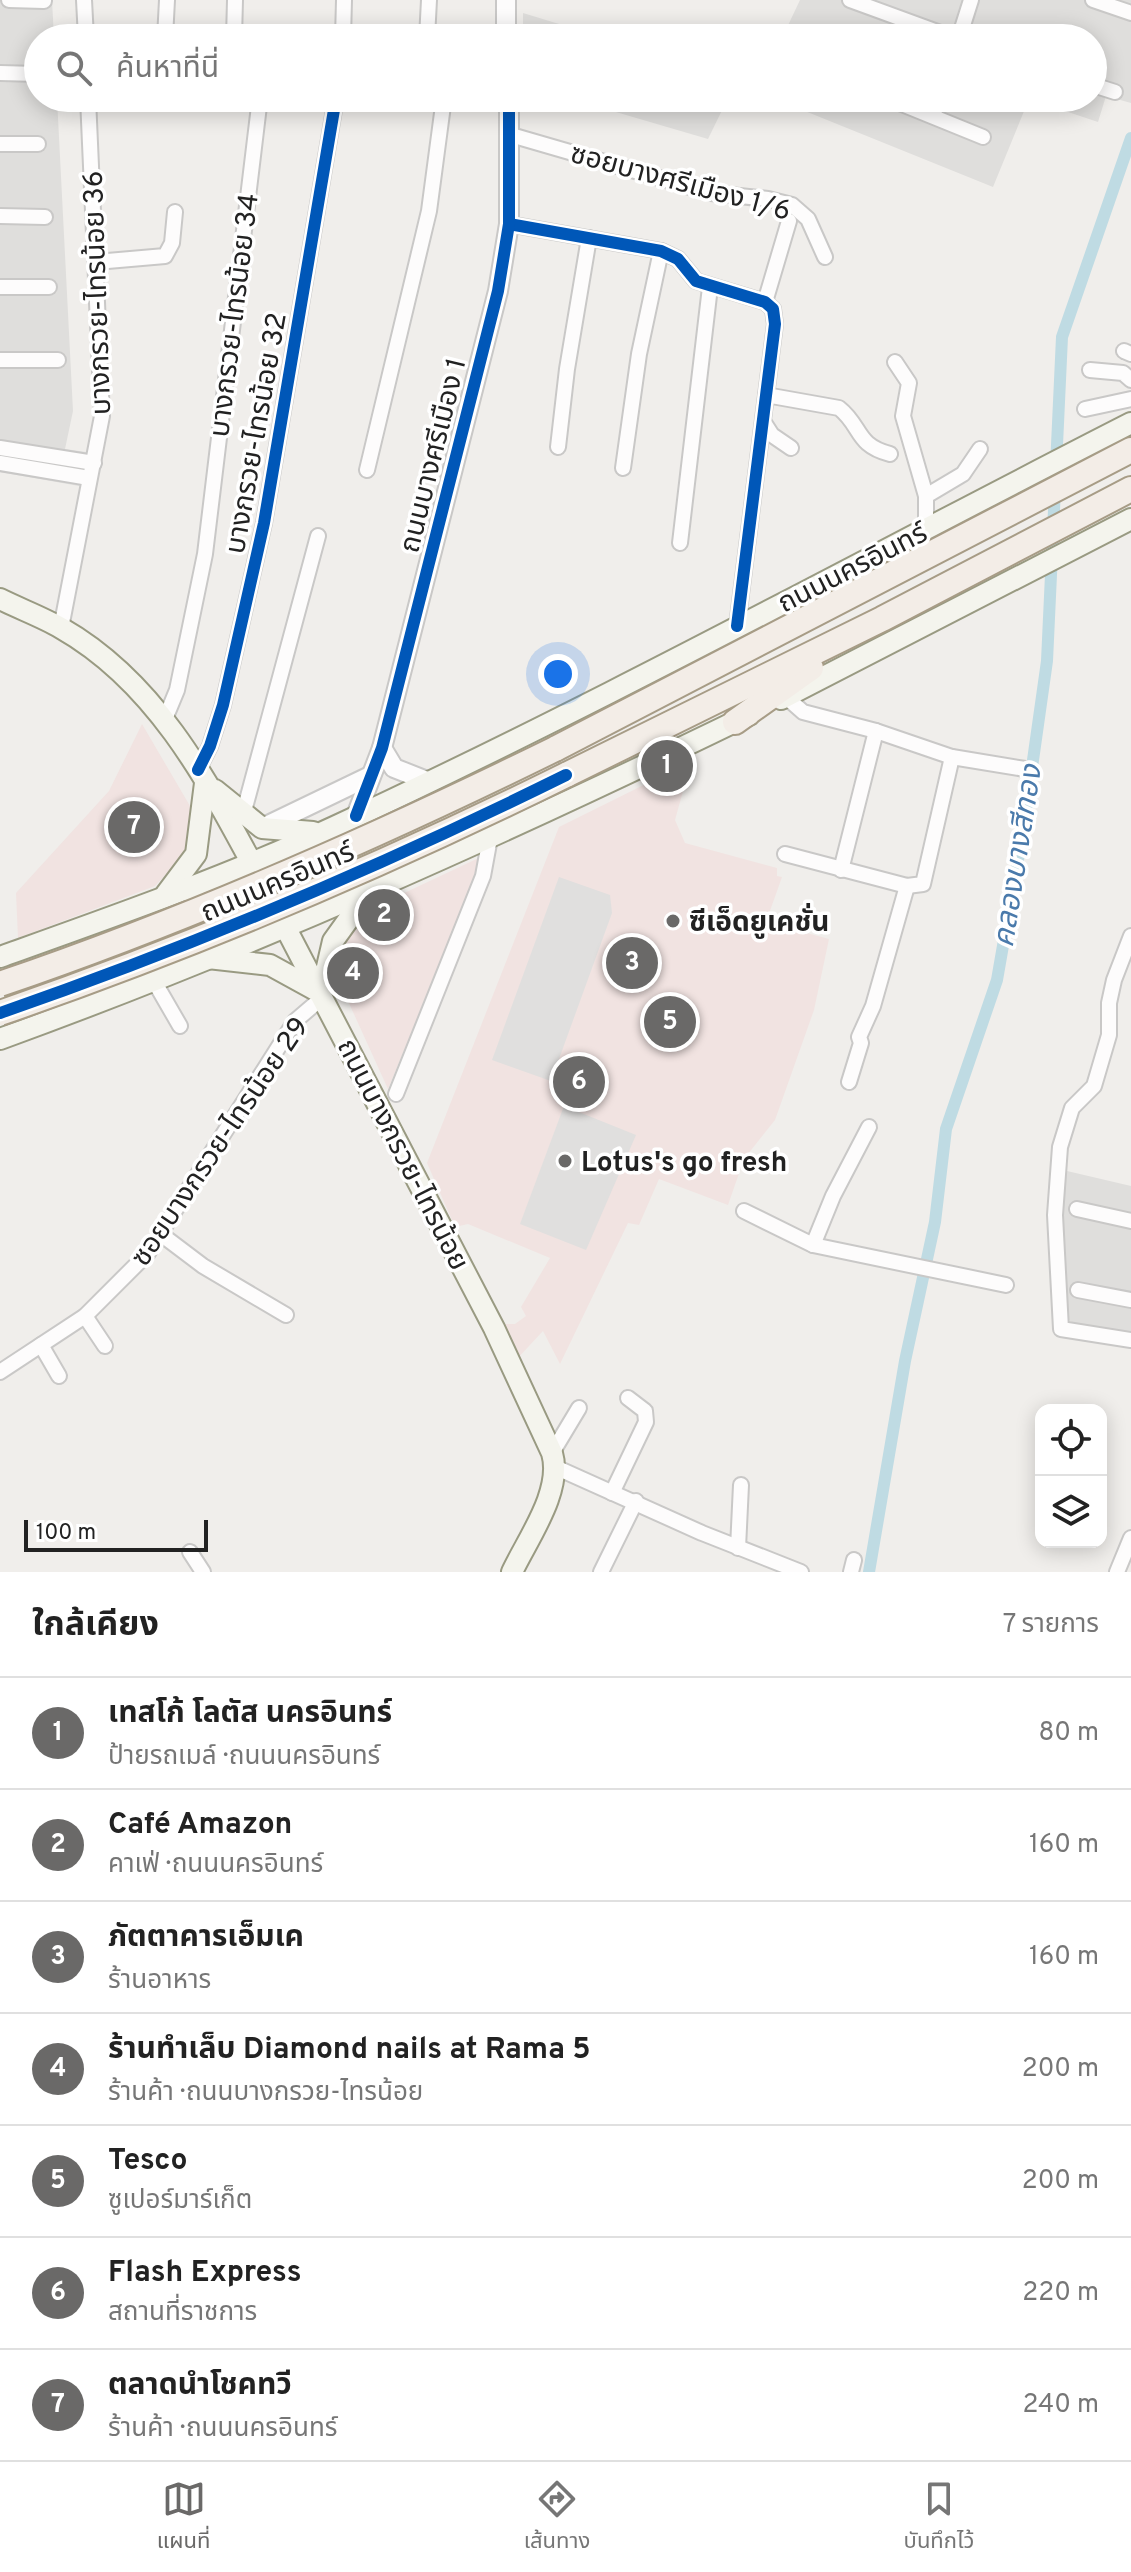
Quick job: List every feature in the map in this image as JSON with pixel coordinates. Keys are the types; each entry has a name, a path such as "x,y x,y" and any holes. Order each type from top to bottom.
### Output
{"main road":[{"name":"ถนนนครอินทร์","path":"0,957 163,897 356,816 737,626 1131,423"},
{"name":"ถนนนครอินทร์","path":"0,984 255,887 555,749 1131,450"},
{"name":"ถนนนครอินทร์","path":"0,1013 253,920 403,853 882,619 1131,489"},
{"name":"ถนนนครอินทร์","path":"0,1039 154,981 490,838 786,697 1131,519"},
{"name":"ถนนบางกรวย-ไทรน้อย","path":"0,599 61,628 128,678 165,719 202,776 322,995 494,1328 554,1460"},
{"path":"735,722 800,674 872,632 882,619"},
{"path":"202,776 243,815 262,828 328,829 318,855 319,880 326,889 338,893 368,892"},
{"path":"202,776 196,854 163,897 197,902 214,915 218,937 208,958 265,964 322,995 333,941 348,915 368,892"},
{"path":"512,1572 551,1490 554,1460"}],"street":[{"path":"9,0 44,1"},
{"path":"84,0 85,24"},
{"path":"166,24 167,0"},
{"path":"234,24 235,0"},
{"path":"343,24 344,0"},
{"path":"428,24 429,0"},
{"path":"506,0 506,24"},
{"path":"850,0 918,24"},
{"path":"962,24 971,0"},
{"path":"1093,0 1131,13"},
{"path":"0,73 24,74"},
{"path":"1107,89 1115,92"},
{"name":"บางกรวย-ไทรน้อย 36","path":"61,628 102,416 89,112"},
{"name":"บางกรวย-ไทรน้อย 34","path":"165,719 177,690 205,554 258,112"},
{"name":"บางกรวย-ไทรน้อย 32","path":"202,776 223,705 262,537 334,112"},
{"path":"367,470 429,211 442,112"},
{"name":"ถนนบางศรีเมือง 1","path":"356,816 382,748 498,291 509,224 511,135 508,112"},
{"path":"923,112 983,137"},
{"path":"933,116 934,112"},
{"name":"ซอยบางศรีเมือง 1/6","path":"511,135 711,193 768,199 792,205 808,219 825,257"},
{"path":"0,144 38,144"},
{"path":"96,262 165,256 172,243 175,212"},
{"path":"0,216 45,217"},
{"path":"737,626 775,324 768,303 789,221"},
{"path":"509,224 661,251 678,259 696,281 768,303"},
{"path":"558,447 567,369 589,238"},
{"path":"623,468 639,354 661,251"},
{"path":"0,287 49,287"},
{"path":"680,543 710,287"},
{"path":"0,360 58,360"},
{"path":"895,362 907,376 903,416 926,496 926,529"},
{"path":"1090,370 1123,373 1131,380"},
{"path":"766,395 839,408 847,414 866,444 890,454"},
{"path":"1085,409 1131,399"},
{"path":"763,421 772,435 791,448"},
{"path":"0,448 94,463"},
{"path":"926,496 963,474 980,449"},
{"path":"0,463 89,478"},
{"path":"243,815 318,536"},
{"path":"786,697 803,712 876,731 952,757 1025,769"},
{"path":"841,870 876,731"},
{"path":"382,748 394,768 427,781"},
{"path":"785,854 907,886 920,886 926,881 952,757"},
{"path":"262,828 370,776"},
{"path":"396,1094 483,876 490,838"},
{"path":"849,1082 861,1043 859,1037 873,1006 907,886"},
{"path":"1131,936 1114,980 1109,1003 1109,1035 1094,1086 1066,1120 1060,1147 1055,1215 1061,1329 1131,1340"},
{"path":"154,981 180,1026"},
{"name":"ซอยบางกรวย-ไทรน้อย 29","path":"0,1372 85,1316 125,1280 162,1235 295,1021 322,995"},
{"path":"813,1245 833,1196 869,1127"},
{"path":"1077,1209 1131,1221"},
{"path":"744,1211 813,1245 1006,1285"},
{"path":"162,1235 203,1266 286,1315"},
{"path":"1078,1290 1131,1300"},
{"path":"85,1316 105,1346"},
{"path":"41,1345 59,1376"},
{"path":"612,1493 646,1422 645,1411 628,1398"},
{"path":"579,1408 554,1460 612,1493 801,1572"},
{"path":"738,1548 741,1485"},
{"path":"601,1572 636,1501"},
{"path":"1117,1572 1131,1538"},
{"path":"190,1552 203,1572"}],"shaded area":[{"path":"0,0 52,0 53,24 24,24 24,112 58,112 73,411 65,449 86,452 79,486 0,472"},
{"path":"800,0 1131,0 1131,103 1107,96 1107,24 789,24"},
{"path":"523,13 559,24 523,24"},
{"path":"616,112 721,112 708,139"},
{"path":"807,112 1024,112 993,187"},
{"path":"1068,112 1101,112 1098,122"},
{"path":"142,724 190,806 191,847 155,886 18,938 16,893 109,791"},
{"path":"690,762 694,769 688,773 675,820 685,843 777,868 777,876 782,877 766,922 829,939 814,1010 775,1120 744,1159 728,1205 659,1179 639,1225 628,1223 560,1364 543,1331 516,1360 501,1324 515,1324 526,1316 521,1307 550,1258 468,1224 455,1227 427,1163 559,827"},
{"path":"485,855 388,1089 338,979 340,938 366,911"},
{"path":"559,877 610,895 612,913 551,1081 492,1060"},
{"path":"564,1106 636,1135 586,1250 520,1224"},
{"path":"1067,1171 1131,1186 1131,1337 1080,1328 1069,1320 1059,1220"}],"waterway":[{"name":"คลองบางสีทอง","path":"869,1572 905,1361 935,1222 946,1129 997,980 1023,831 1047,661 1062,337 1131,138"}],"cycle path":[{"path":"198,770 210,746 223,705 264,523 334,112"},
{"path":"356,816 382,748 498,291 509,224 509,112"},
{"path":"509,224 661,251 678,259 696,281 765,302 773,309 775,324 737,626"},
{"path":"0,1013 287,903 566,775"}],"place":[{"name":"เทสโก้ โลตัส นครอินทร์","path":"667,766"},
{"name":"ตลาดนำโชคทวี","path":"134,827"},
{"name":"Café Amazon","path":"384,915"},
{"name":"ซีเอ็ดยูเคชั่น","path":"673,921"},
{"name":"ภัตตาคารเอ็มเค","path":"632,963"},
{"name":"ร้านทำเล็บ Diamond nails at Rama 5","path":"353,973"},
{"name":"Tesco","path":"670,1022"},
{"name":"Flash Express","path":"579,1082"},
{"name":"Lotus's go fresh","path":"565,1161"}]}
